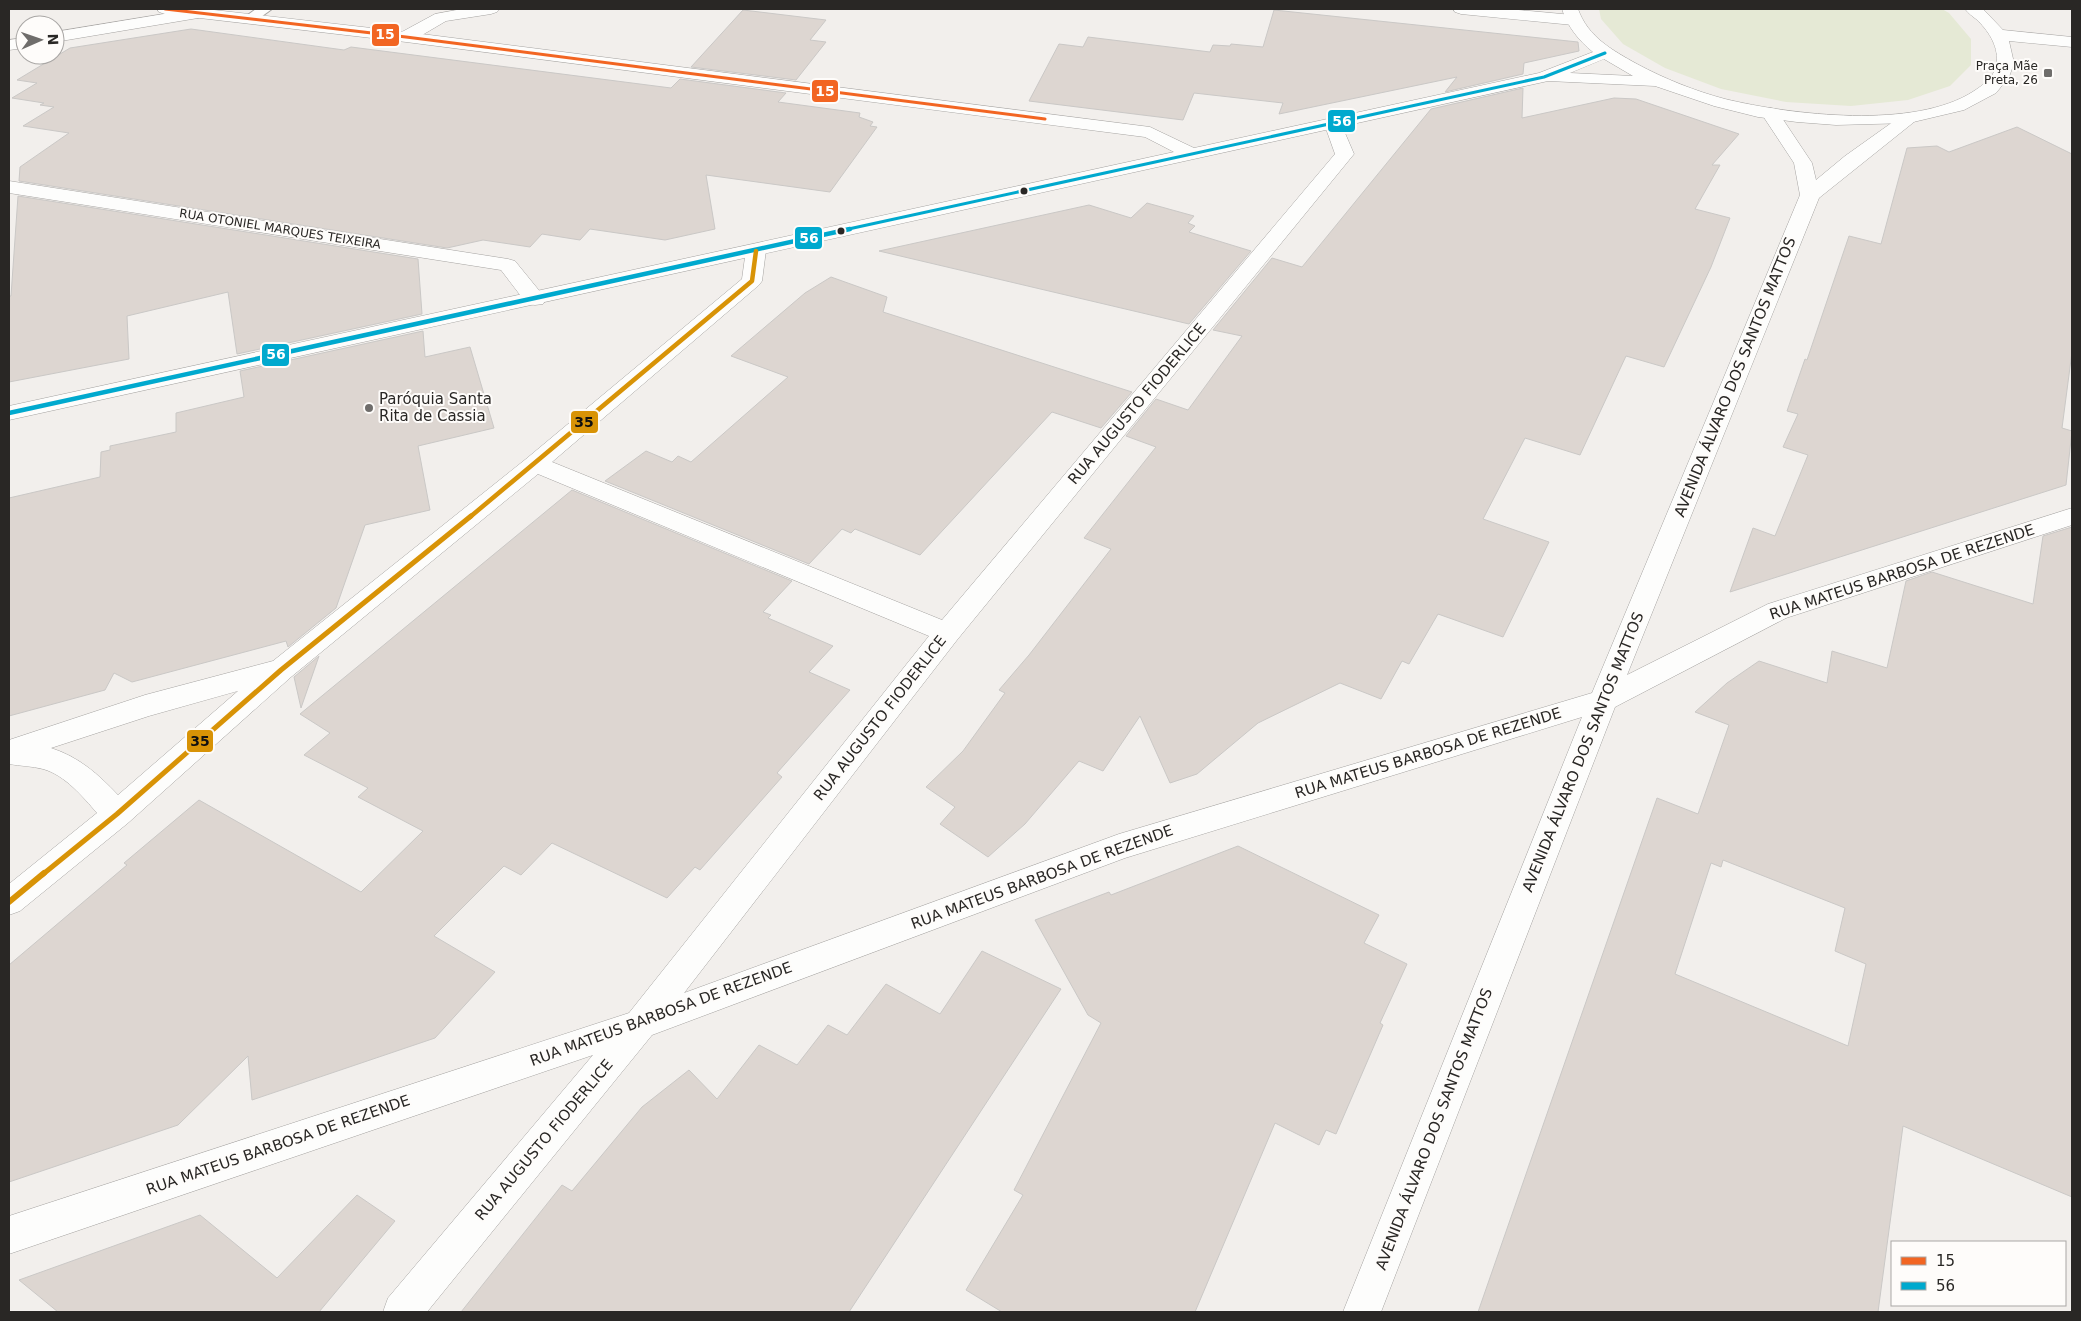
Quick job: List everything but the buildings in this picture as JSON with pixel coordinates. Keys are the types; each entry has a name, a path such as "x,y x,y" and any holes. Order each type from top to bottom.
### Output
{"street":[{"path":"165,9 406,37 1150,132 1192,154"},
{"path":"406,37 441,17 491,9"},
{"path":"1461,9 1571,14 1591,42 1605,53 1630,69 1661,83 1712,100 1770,113 1843,120 1910,118 1952,109 1983,95 2002,77 2007,57 1999,35 1973,9"},
{"path":"65,35 198,13"},
{"path":"1999,35 2072,42"},
{"path":"9,413 1544,77 1605,53"},
{"path":"1544,77 1661,83"},
{"path":"1770,113 1803,163 1810,195"},
{"name":"AVENIDA ÁLVARO DOS SANTOS MATTOS","path":"1362,1312 1603,700 1810,195 1852,160 1910,118"},
{"name":"RUA AUGUSTO FIODERLICE","path":"402,1312 640,1024 947,633 1345,154 1333,123"},
{"name":"RUA OTONIEL MARQUES TEIXEIRA","path":"14,190 508,265 535,299"},
{"path":"9,902 117,814 281,670 536,464 752,281 756,250"},
{"path":"536,464 947,633"},
{"name":"RUA MATEUS BARBOSA DE REZENDE","path":"9,1235 640,1024 1119,847 1603,700 1777,611 2072,516"},
{"path":"9,752 145,706 281,670"},
{"path":"9,752 46,758 66,766 92,788 117,814"}],"lane":[{"path":"249,19 265,9"}],"green space":[{"path":"1599,9 1942,9 1949,13 1971,39 1971,65 1950,86 1908,100 1851,106 1786,102 1721,89 1665,68 1623,44 1601,19"}],"transit line":[{"name":"15","path":"165,9 406,37 1045,119"},
{"name":"56","path":"9,413 1544,77 1605,53"},
{"name":"35","path":"9,902 117,814 281,670 535,464 752,281 756,251"}],"place":[{"name":"Praça Mãe Preta, 26","path":"2048,73"},
{"name":"Paróquia Santa Rita de Cassia","path":"369,408"}]}
